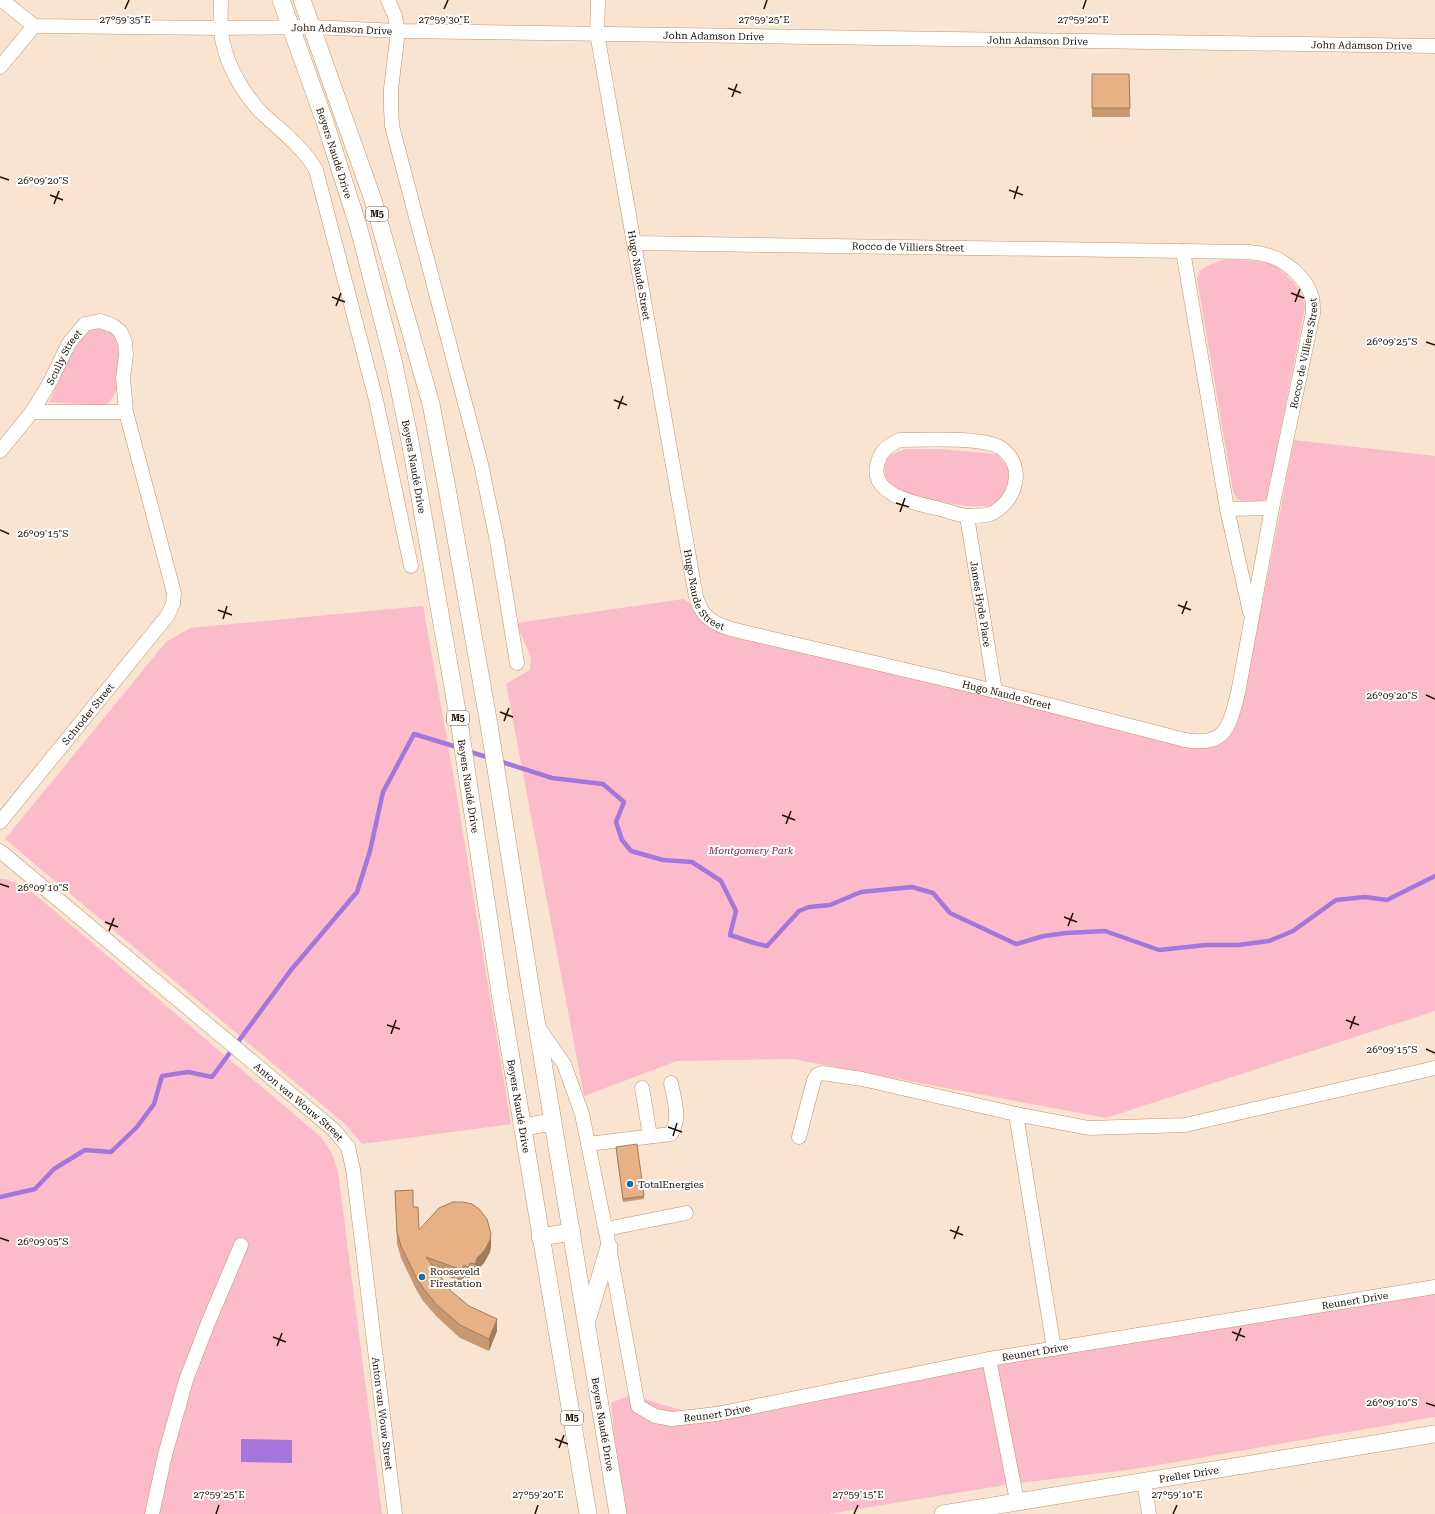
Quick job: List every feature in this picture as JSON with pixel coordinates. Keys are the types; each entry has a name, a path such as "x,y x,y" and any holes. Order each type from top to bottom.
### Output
{"main road":[{"name":"Beyers Naudé Drive","path":"281,0 325,122 359,229 397,379 411,446 458,720 500,993 540,1237 588,1514"},
{"name":"Beyers Naudé Drive","path":"302,0 377,214 431,404 449,496 488,719 530,984 618,1514"},
{"path":"523,1127 553,1122"},
{"path":"540,1237 572,1232"},
{"path":"587,1321 610,1247"},
{"name":"Preller Drive","path":"943,1514 1435,1434"}],"street":[{"path":"0,67 34,26 2,0"},
{"path":"221,0 222,43 229,62 246,94 262,113 301,148 316,170 376,400 411,566"},
{"path":"388,0 395,16 398,31 391,89 392,126 481,464 497,541 517,663"},
{"name":"Hugo Naude Street","path":"598,0 597,33 696,597 701,610 718,624 738,631 995,691 1198,742 1207,742 1215,739 1227,727 1232,716 1238,693"},
{"name":"John Adamson Drive","path":"34,26 221,28 312,27 398,31 1435,46"},
{"name":"Rocco de Villiers Street","path":"634,243 1248,252 1267,255 1286,264 1298,275 1308,289 1312,298 1313,313 1272,508 1238,693"},
{"name":"Rocco de Villiers Street","path":"1183,251 1227,509 1251,619"},
{"name":"Scully Street","path":"0,451 32,412 50,382 69,343 84,324 100,321 112,325 120,331 124,342 126,355 123,378 126,412 172,582 174,593 172,604"},
{"path":"32,412 126,412"},
{"path":"899,440 976,440 1001,448 1011,458 1016,476 1014,488 1010,498 1001,508 988,515 967,516 901,498 888,491 877,479 876,472 878,458 886,447 899,440"},
{"path":"1227,509 1272,508"},
{"name":"James Hyde Place","path":"967,516 995,691"},
{"name":"Schroder Street","path":"0,822 168,615 172,604"},
{"name":"Anton van Wouw Street","path":"0,851 334,1130 348,1147 354,1177 395,1514"},
{"name":"Beyers Naudé Drive","path":"538,1027 564,1064 582,1114 610,1247 638,1406"},
{"path":"799,1137 814,1080 818,1075 822,1074 862,1080 1016,1114 1089,1128 1185,1124 1435,1068"},
{"path":"588,1144 671,1134 677,1118 670,1083"},
{"path":"642,1088 650,1136"},
{"path":"1016,1114 1054,1349"},
{"path":"606,1229 686,1213"},
{"path":"152,1514 165,1455 186,1380 241,1245"},
{"name":"Reunert Drive","path":"638,1406 655,1416 672,1418 717,1414 989,1359 1435,1288"},
{"path":"989,1359 1017,1501"},
{"path":"1144,1481 1149,1514"}],"green space":[{"path":"1227,259 1267,262 1277,267 1293,282 1302,294 1305,307 1267,498 1259,502 1249,502 1237,499 1233,491 1197,279 1200,270 1211,264"},
{"path":"97,328 109,330 118,338 121,365 119,382 112,398 106,406 49,402 77,341 85,331"},
{"name":"Montgomery Park","path":"1294,440 1435,456 1435,1011 1106,1118 793,1059 677,1061 584,1096 506,684 530,670 531,657 516,623 684,599 726,631 1187,743 1231,721 1256,636"},
{"path":"906,449 940,449 996,454 1002,460 1009,472 1009,486 996,502 990,505 982,506 957,505 901,492 894,489 888,482 885,467 888,457"},
{"path":"423,606 452,767 511,1124 362,1144 345,1124 5,839 166,642 190,628"},
{"path":"0,879 5,879 25,886 322,1138 332,1154 338,1172 382,1514 0,1514"},
{"path":"1435,1285 1435,1417 1135,1469 1011,1484 828,1514 623,1514 611,1403 631,1395 684,1411 993,1365"}],"shaded area":[{"path":"241,1439 292,1440 292,1463 241,1462"}],"building":[{"path":"1092,74 1129,74 1130,108 1092,108"},
{"path":"637,1144 644,1196 623,1199 616,1147"},
{"name":"Rooseveld Firestation","path":"413,1190 413,1207 418,1207 419,1230 439,1208 453,1202 472,1204 479,1209 487,1219 491,1234 490,1240 484,1251 477,1258 475,1264 470,1263 469,1267 464,1265 462,1270 426,1257 451,1291 469,1306 497,1319 489,1339 460,1325 437,1305 416,1277 401,1246 397,1232 395,1191"}],"waterway":[{"path":"0,1197 35,1189 54,1169 85,1150 111,1152 137,1127 154,1104 162,1076 188,1072 212,1077 291,970 357,892 370,851 383,792 414,734 460,748"},
{"path":"467,751 490,758"},
{"path":"499,761 552,778 603,784 624,802 616,822 622,840 631,851 663,860 692,862 721,881 736,911 730,935 767,946 799,911 809,907 830,905 861,892 912,887 933,893 950,913 1016,944 1044,936 1105,931 1159,950 1206,945 1238,945 1269,941 1293,931 1336,900 1365,897 1387,900 1435,876"}],"place":[{"name":"TotalEnergies","path":"630,1184"},
{"name":"Rooseveld Firestation","path":"422,1277"}]}
